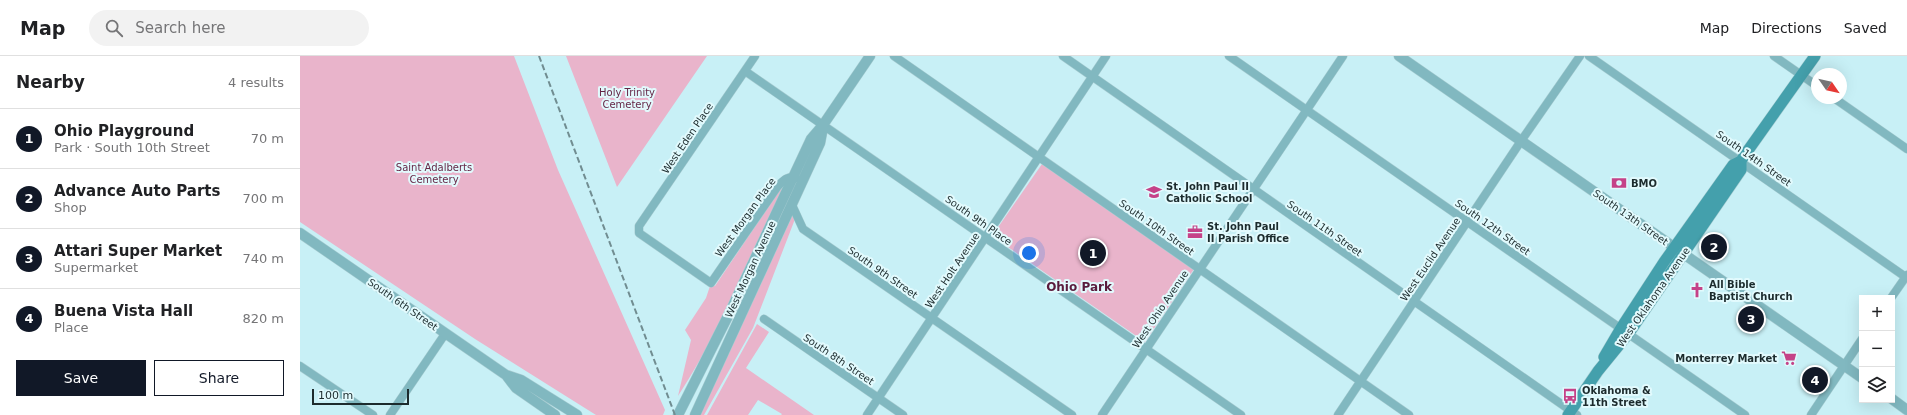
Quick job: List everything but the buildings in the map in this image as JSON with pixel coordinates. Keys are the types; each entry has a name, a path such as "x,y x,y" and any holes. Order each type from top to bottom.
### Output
{"main road":[{"name":"West Oklahoma Avenue","path":"1572,414 1598,370 1606,352 1625,330 1679,250 1733,165 1741,161 1815,56"}],"street":[{"name":"West Eden Place","path":"711,283 640,234 638,231 639,226 755,56"},
{"name":"West Morgan Avenue","path":"695,415 792,205 798,179 812,139 870,56"},
{"name":"South 10th Street","path":"894,56 1409,415"},
{"name":"South 11th Street","path":"1063,56 1572,414"},
{"name":"West Holt Avenue","path":"867,415 1106,56"},
{"name":"South 12th Street","path":"1229,56 1625,330 1745,415"},
{"name":"West Ohio Avenue","path":"1102,415 1252,189 1343,56"},
{"name":"South 13th Street","path":"1400,56 1859,376"},
{"name":"West Euclid Avenue","path":"1338,415 1467,221 1580,56"},
{"name":"South 14th Street","path":"1589,56 1907,277"},
{"path":"1774,56 1811,82"},
{"name":"South 9th Place","path":"745,71 1241,415"},
{"path":"1843,104 1907,149"},
{"name":"West Morgan Place","path":"711,283 778,186 786,178 798,179"},
{"name":"West Morgan Avenue","path":"678,415 798,179"},
{"name":"South 9th Street","path":"792,205 803,229 1072,415"},
{"name":"South 6th Street","path":"300,233 506,375 521,380 577,415"},
{"path":"1893,295 1907,277"},
{"name":"South 8th Street","path":"764,320 903,415"},
{"path":"390,415 445,334"},
{"path":"1811,415 1859,343"},
{"path":"300,366 373,415"},
{"name":"South 6th Street","path":"506,375 516,388 555,415"},
{"path":"1895,401 1907,410"}],"green space":[{"name":"Saint Adalberts Cemetery","path":"300,56 514,56 558,170 665,410 663,415 596,415 475,339 300,222"},
{"name":"Holy Trinity Cemetery","path":"566,56 707,56 617,187"},
{"path":"1042,164 1194,269 1145,342 992,236"},
{"path":"781,188 783,189 734,295 721,321 678,396 691,340 685,330 706,298 710,286 715,286"},
{"path":"793,214 795,219 753,328 704,415 700,415"},
{"path":"757,324 769,332 746,368 814,415 781,415 782,414 758,400 748,415 707,415"}],"railway":[{"path":"539,56 675,415"}],"place":[{"name":"BMO","path":"1619,183"},
{"name":"St. John Paul II Catholic School","path":"1154,192"},
{"name":"St. John Paul II Parish Office","path":"1195,232"},
{"name":"Advance Auto Parts","path":"1714,247"},
{"name":"Ohio Playground","path":"1093,253"},
{"name":"All Bible Baptist Church","path":"1697,290"},
{"name":"Attari Super Market","path":"1751,319"},
{"name":"Monterrey Market","path":"1789,358"},
{"name":"Buena Vista Hall","path":"1815,380"},
{"name":"Oklahoma & 11th Street","path":"1570,396"}],"district":[{"name":"Ohio Park","path":"1079,287"}]}
